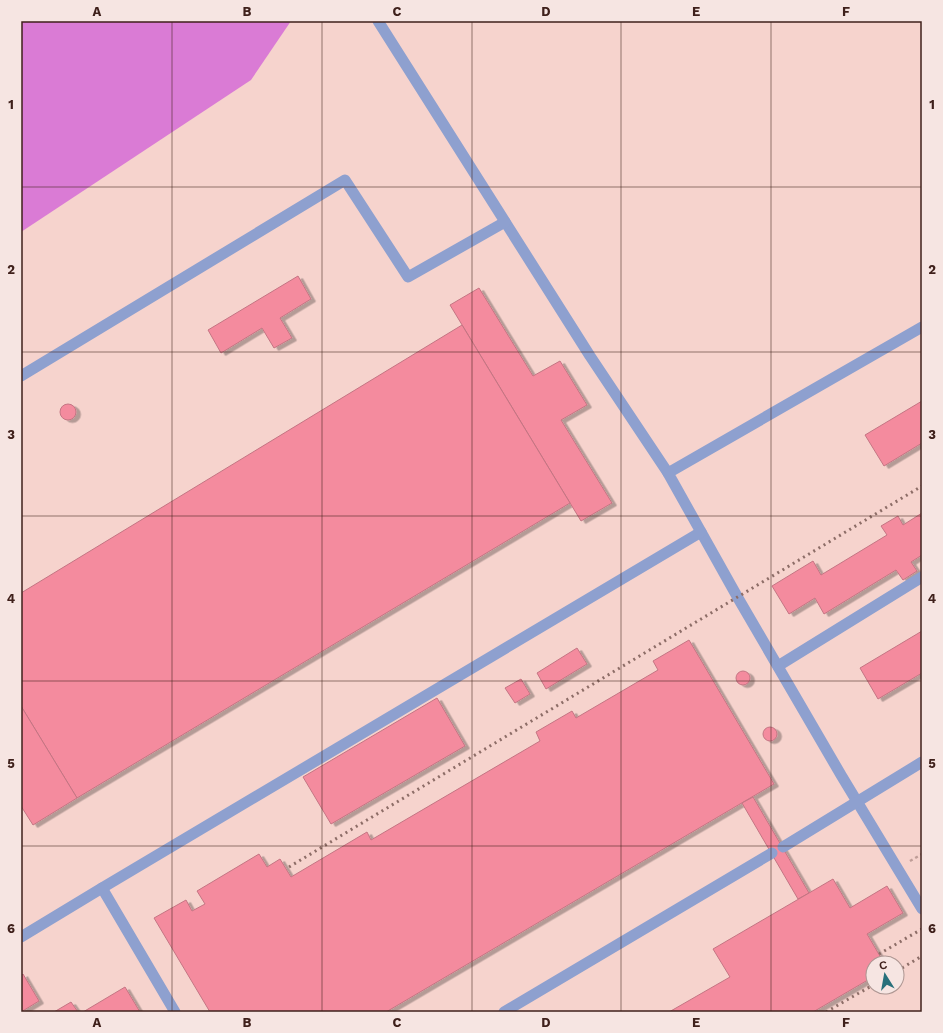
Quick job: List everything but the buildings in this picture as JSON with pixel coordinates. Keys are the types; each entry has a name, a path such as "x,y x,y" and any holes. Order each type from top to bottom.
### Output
{"lane":[{"path":"378,21 598,368 668,473 778,666 922,909"},
{"path":"21,376 345,180 408,277 505,222"},
{"path":"668,473 922,327"},
{"path":"21,937 701,532"},
{"path":"778,666 922,577"},
{"path":"782,847 922,762"},
{"path":"504,1012 772,853"},
{"path":"102,888 176,1012"}],"shaded area":[{"path":"21,21 291,21 251,80 21,232"}],"railway":[{"path":"289,867 922,486"},
{"path":"879,954 922,929"},
{"path":"905,966 922,956"},
{"path":"826,1012 865,990"}]}
